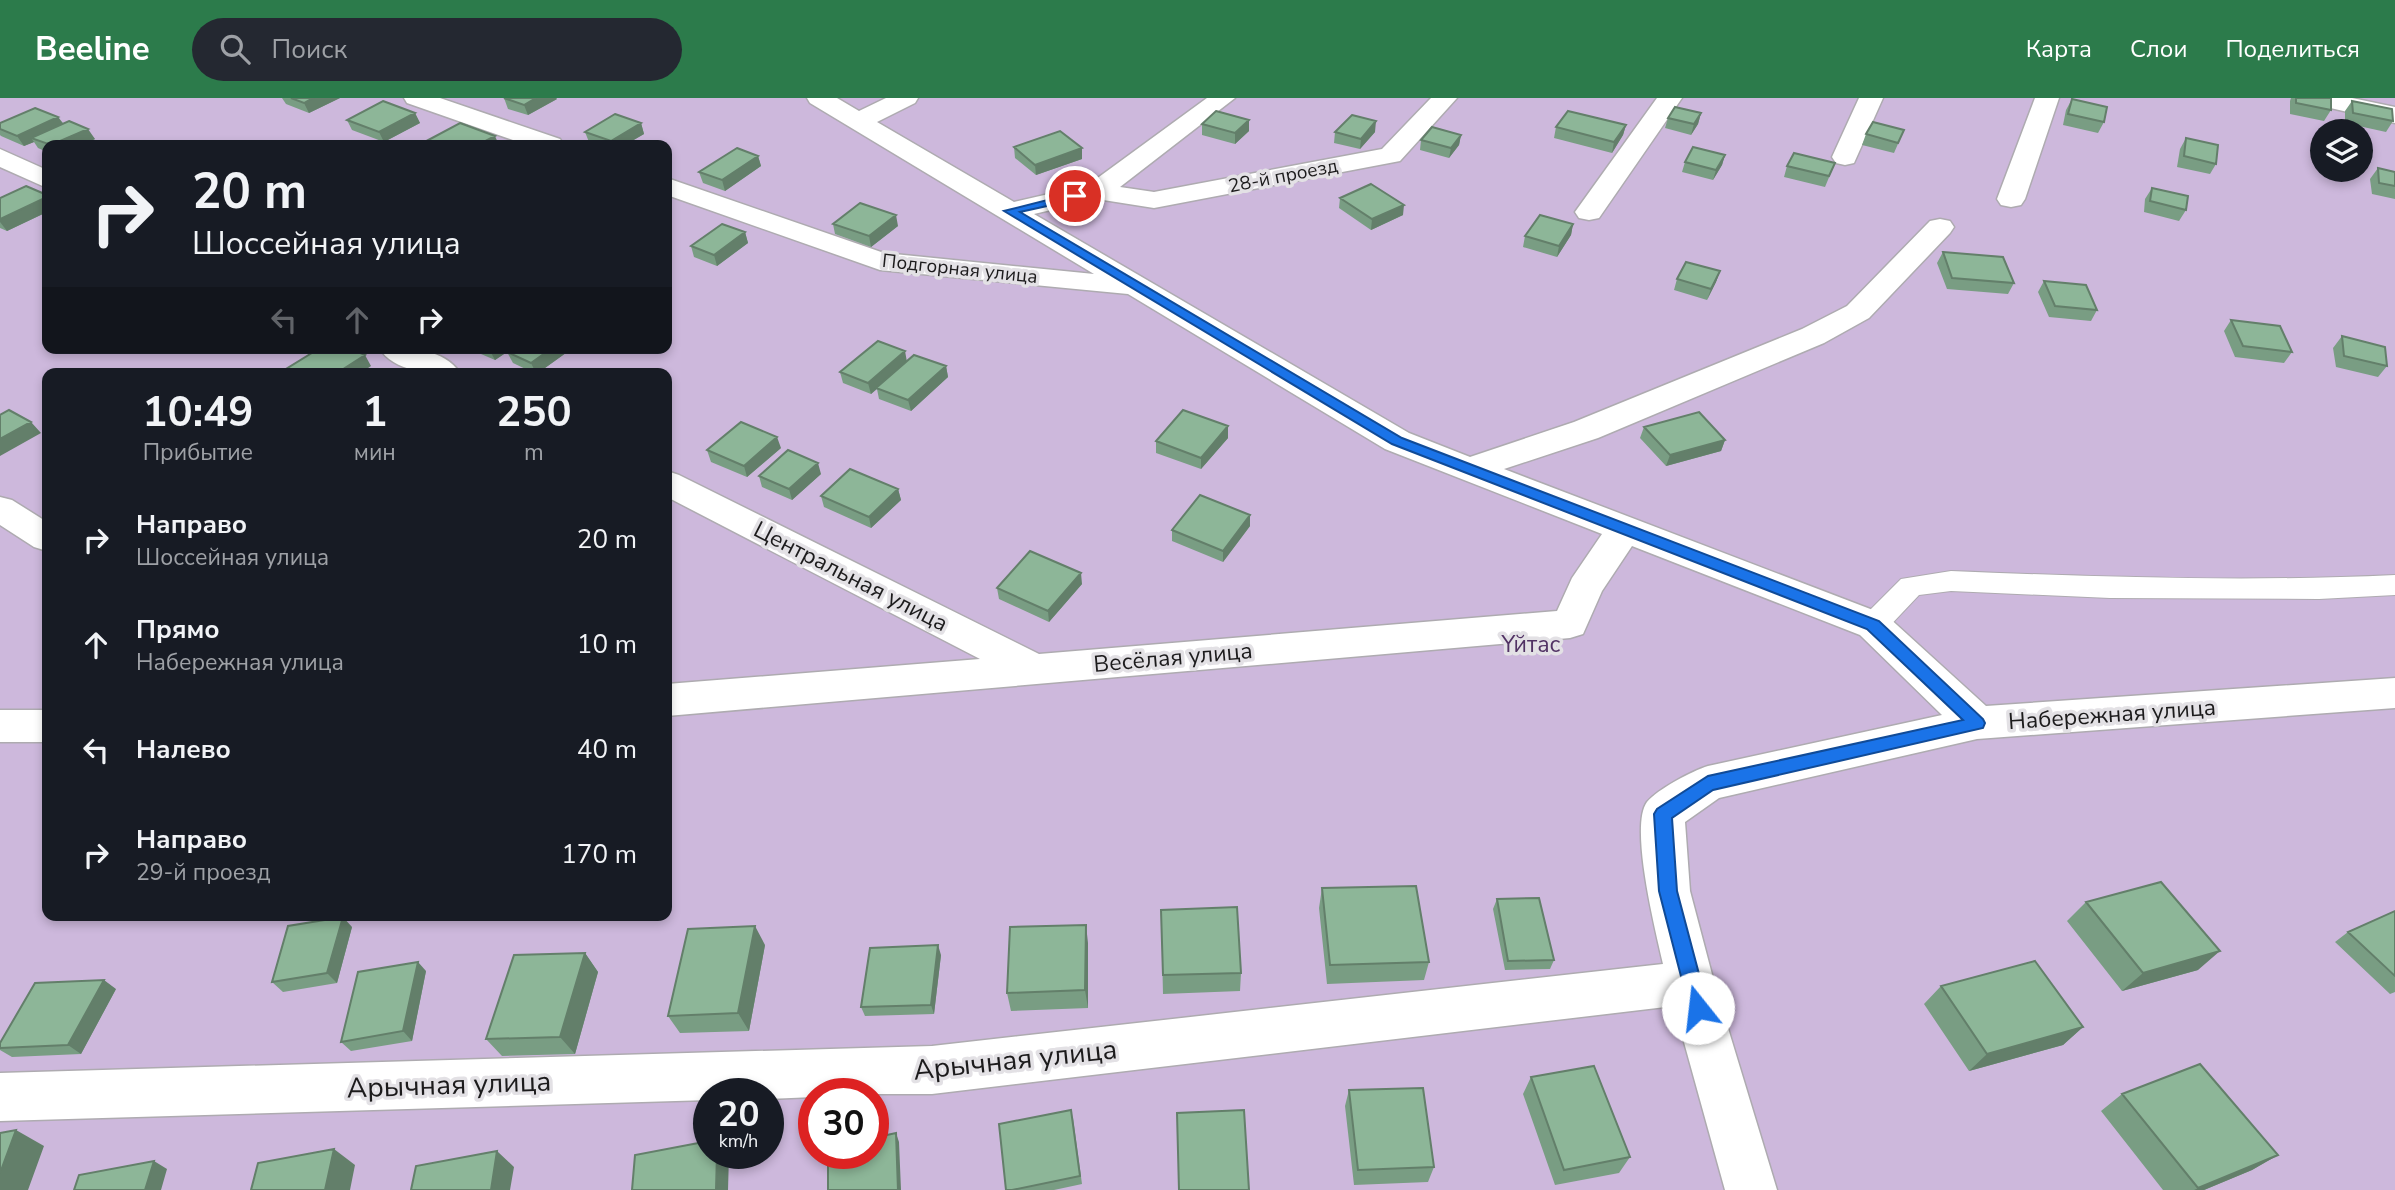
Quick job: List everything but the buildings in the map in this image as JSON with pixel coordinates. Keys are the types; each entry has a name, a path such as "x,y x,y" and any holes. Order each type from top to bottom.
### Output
{"street":[{"path":"416,98 537,140"},
{"path":"819,98 1397,441 1873,625 1977,723"},
{"path":"858,121 906,98"},
{"path":"1010,211 1097,191 1223,98"},
{"name":"28-й проезд","path":"1097,191 1154,200 1391,155 1445,98"},
{"path":"1589,212 1670,98"},
{"path":"1845,157 1871,98"},
{"path":"2011,199 2047,98"},
{"path":"2318,98 2395,115"},
{"path":"0,157 42,178"},
{"name":"Подгорная улица","path":"672,188 880,261 1139,288"},
{"path":"1468,469 1586,430 1813,336 1858,312 1940,227"},
{"path":"406,354 434,368"},
{"name":"Центральная улица","path":"672,486 1035,669"},
{"path":"0,509 42,535"},
{"name":"Весёлая улица","path":"672,701 1570,624 1585,588 1624,529"},
{"name":"Набережная улица","path":"1691,982 1668,891 1663,814 1708,783 1977,723 2395,693"},
{"path":"0,726 42,726"},
{"path":"1691,982 1751,1190"},
{"name":"Арычная улица","path":"0,1097 932,1070 1691,982"}],"lane":[{"path":"1873,625 1911,586 1951,581 2110,589 2319,589 2395,585"}],"green space":[{"name":"Үйтас","path":"0,98 2395,98 2395,1190 0,1190"}],"route":[{"path":"1075,196 1010,211 1397,441 1873,625 1977,723 1708,783 1663,814 1668,891 1698,1008"}]}
